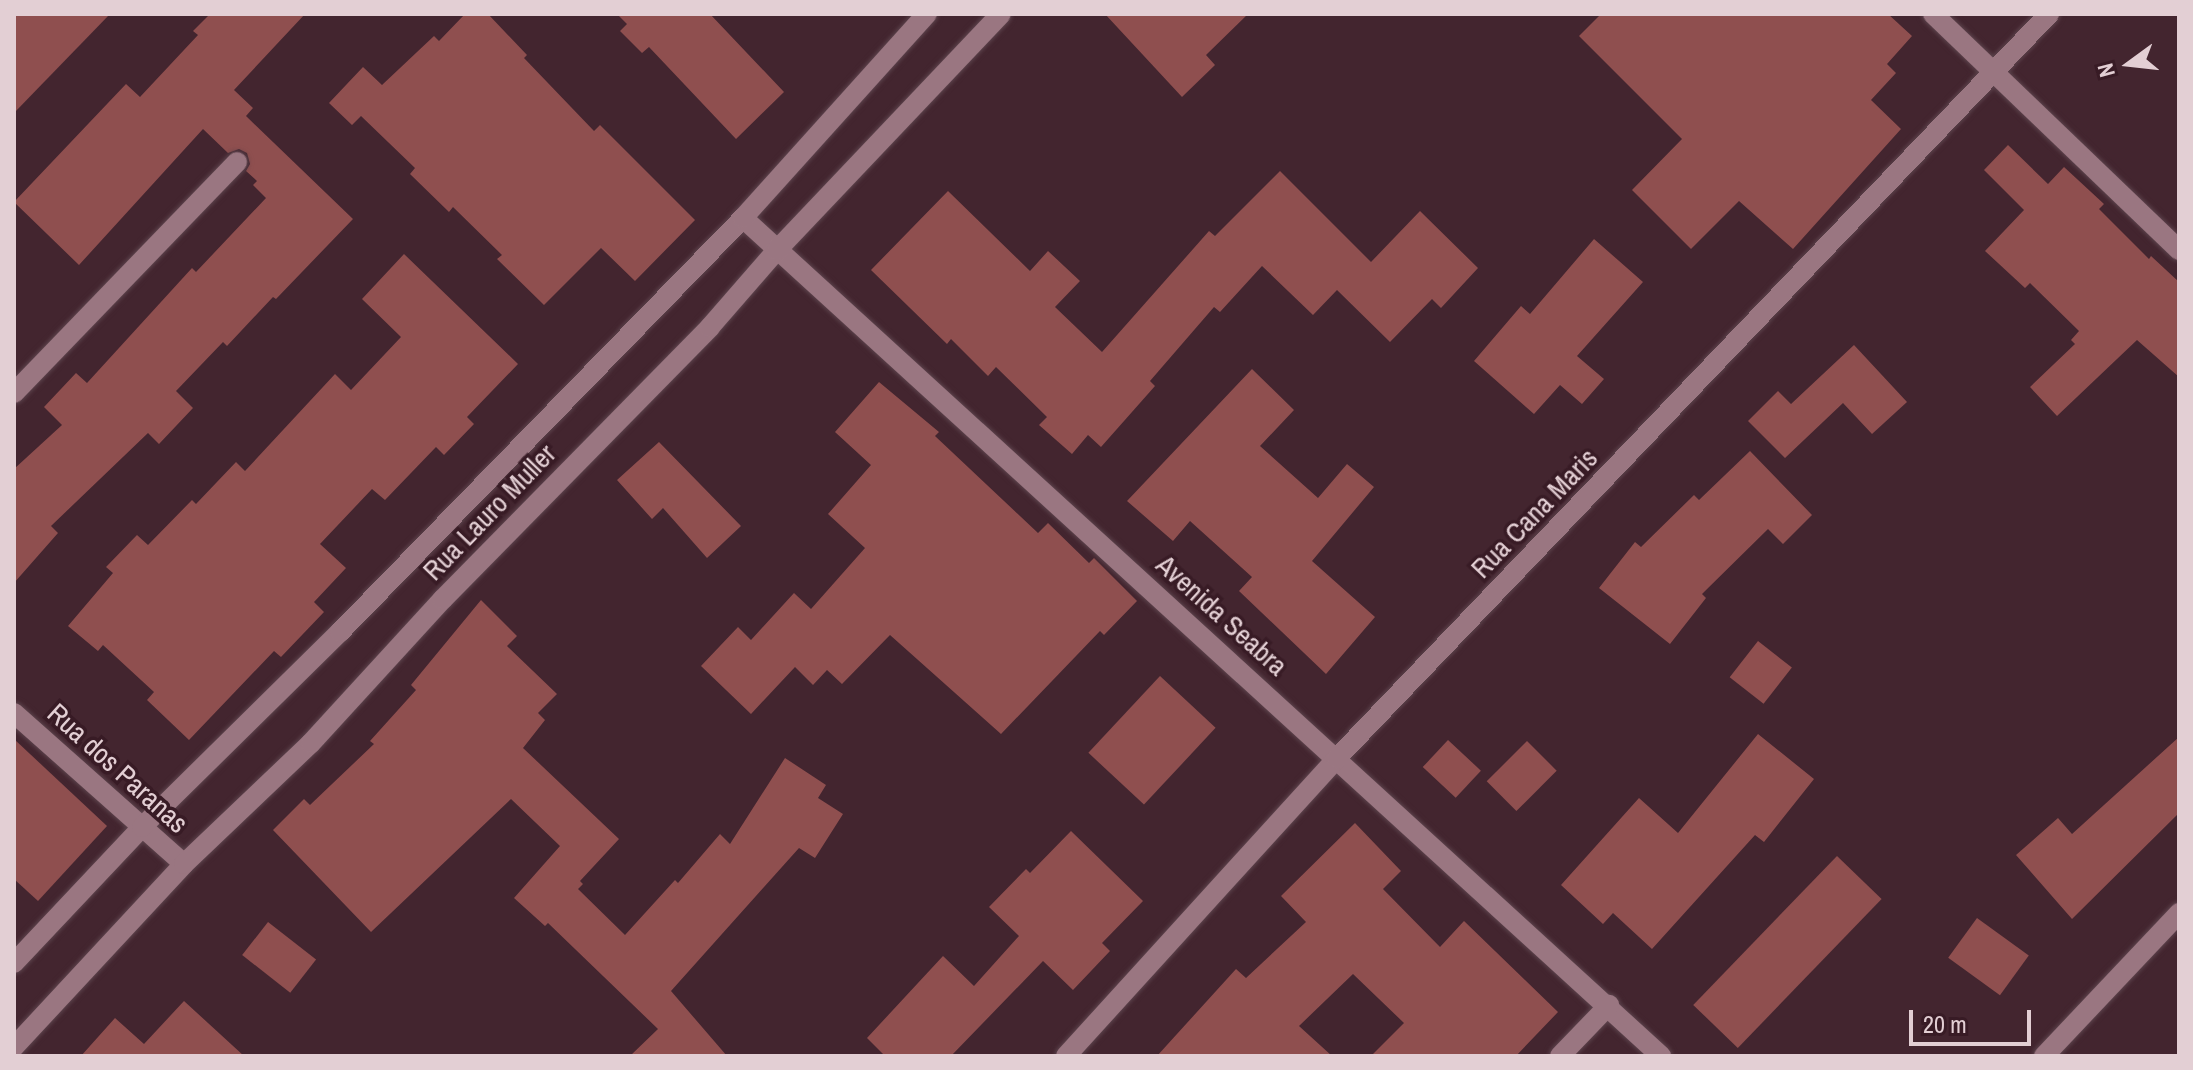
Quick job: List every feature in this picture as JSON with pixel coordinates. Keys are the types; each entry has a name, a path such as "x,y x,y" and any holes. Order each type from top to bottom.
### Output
{"street":[{"name":"Rua Lauro Muller","path":"14,963 142,827 372,600 743,218 927,14"},
{"name":"Rua Lauro Muller","path":"14,1047 184,864 311,743 443,599 710,327 777,250 1001,14"},
{"path":"1933,14 2179,250"},
{"name":"Rua Cana Maris","path":"1066,1056 1337,758 2049,14"},
{"path":"14,393 237,162"},
{"name":"Avenida Seabra","path":"743,218 1609,1005 1661,1056"},
{"name":"Rua dos Paranas","path":"14,713 184,864"},
{"path":"2044,1056 2179,913"},
{"path":"1560,1056 1609,1005"}],"building":[{"path":"14,14 110,14 14,113"},
{"path":"210,14 305,14 234,90 253,108 246,116 353,219 276,299 273,297 227,346 223,342 176,391 193,408 159,444 148,433 51,526 58,533 14,583 14,469 62,425 44,407 76,373 87,383 192,268 196,272 266,198 253,185 257,181 246,171 250,164 247,153 239,149 228,153 203,129 79,265 14,202 126,84 140,97 198,35 193,31"},
{"path":"465,14 488,14 527,55 524,58 594,131 600,125 695,220 635,281 601,248 544,305 497,259 502,255 453,207 449,212 410,174 415,168 361,116 352,125 329,103 363,67 382,85 434,36 439,41"},
{"path":"617,14 710,14 784,92 736,139 649,47 642,53 620,31 627,24"},
{"path":"1105,14 1248,14 1206,55 1215,65 1182,97"},
{"path":"1601,14 1888,14 1912,36 1887,64 1896,73 1871,100 1901,129 1793,249 1739,201 1691,249 1632,190 1682,139 1579,36"},
{"path":"2008,145 2048,184 2064,167 2104,204 2099,209 2149,259 2151,256 2179,282 2179,377 2137,340 2057,416 2030,387 2075,344 2071,340 2079,331 2030,283 2025,288 1985,251 2024,210 1984,170"},
{"path":"1280,171 1371,262 1420,211 1478,268 1441,308 1432,299 1390,342 1337,290 1313,315 1262,266 1220,312 1214,307 1150,381 1155,386 1101,447 1088,435 1072,454 1039,425 1047,417 996,367 988,376 951,339 947,344 871,270 948,191 1030,271 1048,251 1080,281 1055,307 1102,352 1209,231 1215,236"},
{"path":"1594,239 1643,282 1577,356 1604,379 1582,404 1560,385 1534,414 1474,361 1521,306 1530,314"},
{"path":"404,254 518,364 467,417 474,424 444,455 436,447 385,500 372,489 320,544 346,568 314,602 324,612 281,657 274,651 189,740 147,700 154,692 103,645 98,651 68,626 113,573 106,567 137,535 148,545 192,500 196,504 236,462 245,471 335,374 351,390 401,337 362,299"},
{"path":"1854,345 1907,402 1872,434 1843,403 1785,458 1748,421 1778,391 1791,404"},
{"path":"1252,369 1294,410 1260,446 1318,498 1347,464 1374,487 1312,561 1375,617 1326,674 1239,591 1252,577 1190,521 1173,541 1127,501"},
{"path":"879,382 939,432 935,436 1038,533 1048,523 1089,563 1094,558 1137,601 1104,635 1100,631 1001,734 890,635 842,684 827,670 813,685 795,667 751,714 701,666 738,627 751,640 794,593 811,609 865,548 828,514 871,465 835,432"},
{"path":"659,442 741,526 707,558 663,508 652,519 617,480"},
{"path":"1750,451 1812,515 1783,544 1768,529 1702,594 1706,598 1670,644 1599,588 1635,542 1641,547 1694,495 1699,500"},
{"path":"481,600 517,636 507,646 557,694 538,713 545,720 523,748 619,839 580,881 583,884 578,889 625,935 675,880 678,883 720,834 730,844 785,758 826,785 818,798 843,814 815,858 799,848 671,991 727,1056 630,1056 658,1029 548,923 545,926 514,898 560,846 511,799 371,932 273,830 304,799 310,805 374,744 370,741 416,690 411,685"},
{"path":"1758,641 1792,667 1764,704 1730,677"},
{"path":"1160,676 1216,728 1144,805 1088,753"},
{"path":"1758,734 1814,779 1764,842 1755,835 1652,949 1613,913 1603,924 1561,885 1639,798 1678,833"},
{"path":"2179,737 2179,813 2072,919 2016,855 2058,818 2072,834"},
{"path":"14,739 107,826 38,901 14,879"},
{"path":"1448,740 1481,771 1456,798 1423,767"},
{"path":"1527,741 1557,771 1516,811 1487,781"},
{"path":"1355,823 1401,871 1383,889 1440,947 1464,921 1558,1012 1516,1056 1371,1056 1404,1023 1353,974 1299,1026 1332,1056 1157,1056 1236,969 1246,978 1306,922 1281,896"},
{"path":"1071,831 1143,901 1102,943 1110,951 1073,990 1043,961 951,1056 885,1056 867,1038 943,956 974,986 1019,936 989,907 1026,869 1030,873"},
{"path":"1837,856 1882,899 1738,1048 1693,1005"},
{"path":"1977,918 2029,956 2000,995 1948,958"},
{"path":"268,922 316,960 290,993 242,955"},
{"path":"184,1001 244,1056 81,1056 115,1018 144,1044"}]}
